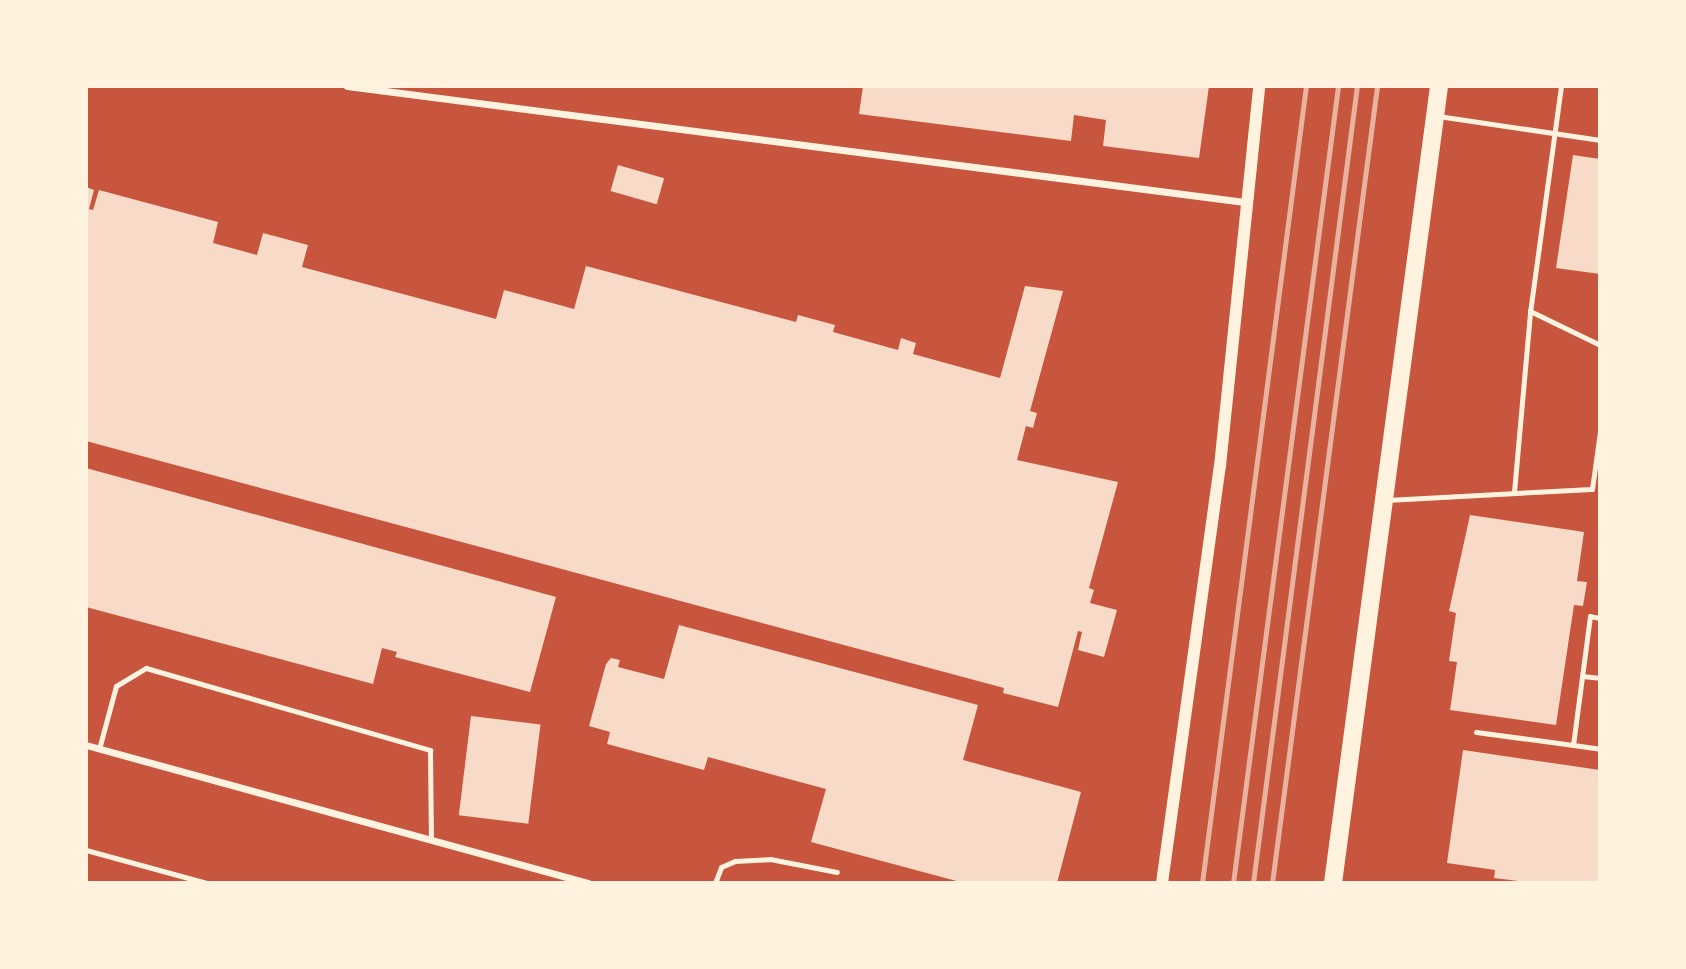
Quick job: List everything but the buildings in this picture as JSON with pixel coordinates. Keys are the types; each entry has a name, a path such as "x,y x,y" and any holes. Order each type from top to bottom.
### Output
{"main road":[{"path":"1333,883 1439,86"}],"street":[{"path":"347,86 1245,202"},
{"path":"1162,883 1220,466 1259,86"},
{"path":"86,746 588,883"}],"lane":[{"path":"1514,492 1530,311 1561,86"},
{"path":"1435,115 1600,140"},
{"path":"1530,311 1600,345"},
{"path":"1384,500 1592,489 1600,431"},
{"path":"1573,745 1590,617 1600,618"},
{"path":"99,749 116,686 146,668 430,750 431,840"},
{"path":"1582,676 1600,678"},
{"path":"1476,732 1600,749"},
{"path":"86,850 207,883"},
{"path":"715,883 721,867 735,861 770,859 836,872"}],"railway":[{"path":"1202,883 1306,86"},
{"path":"1233,883 1338,86"},
{"path":"1253,883 1357,86"},
{"path":"1272,883 1377,86"}]}
